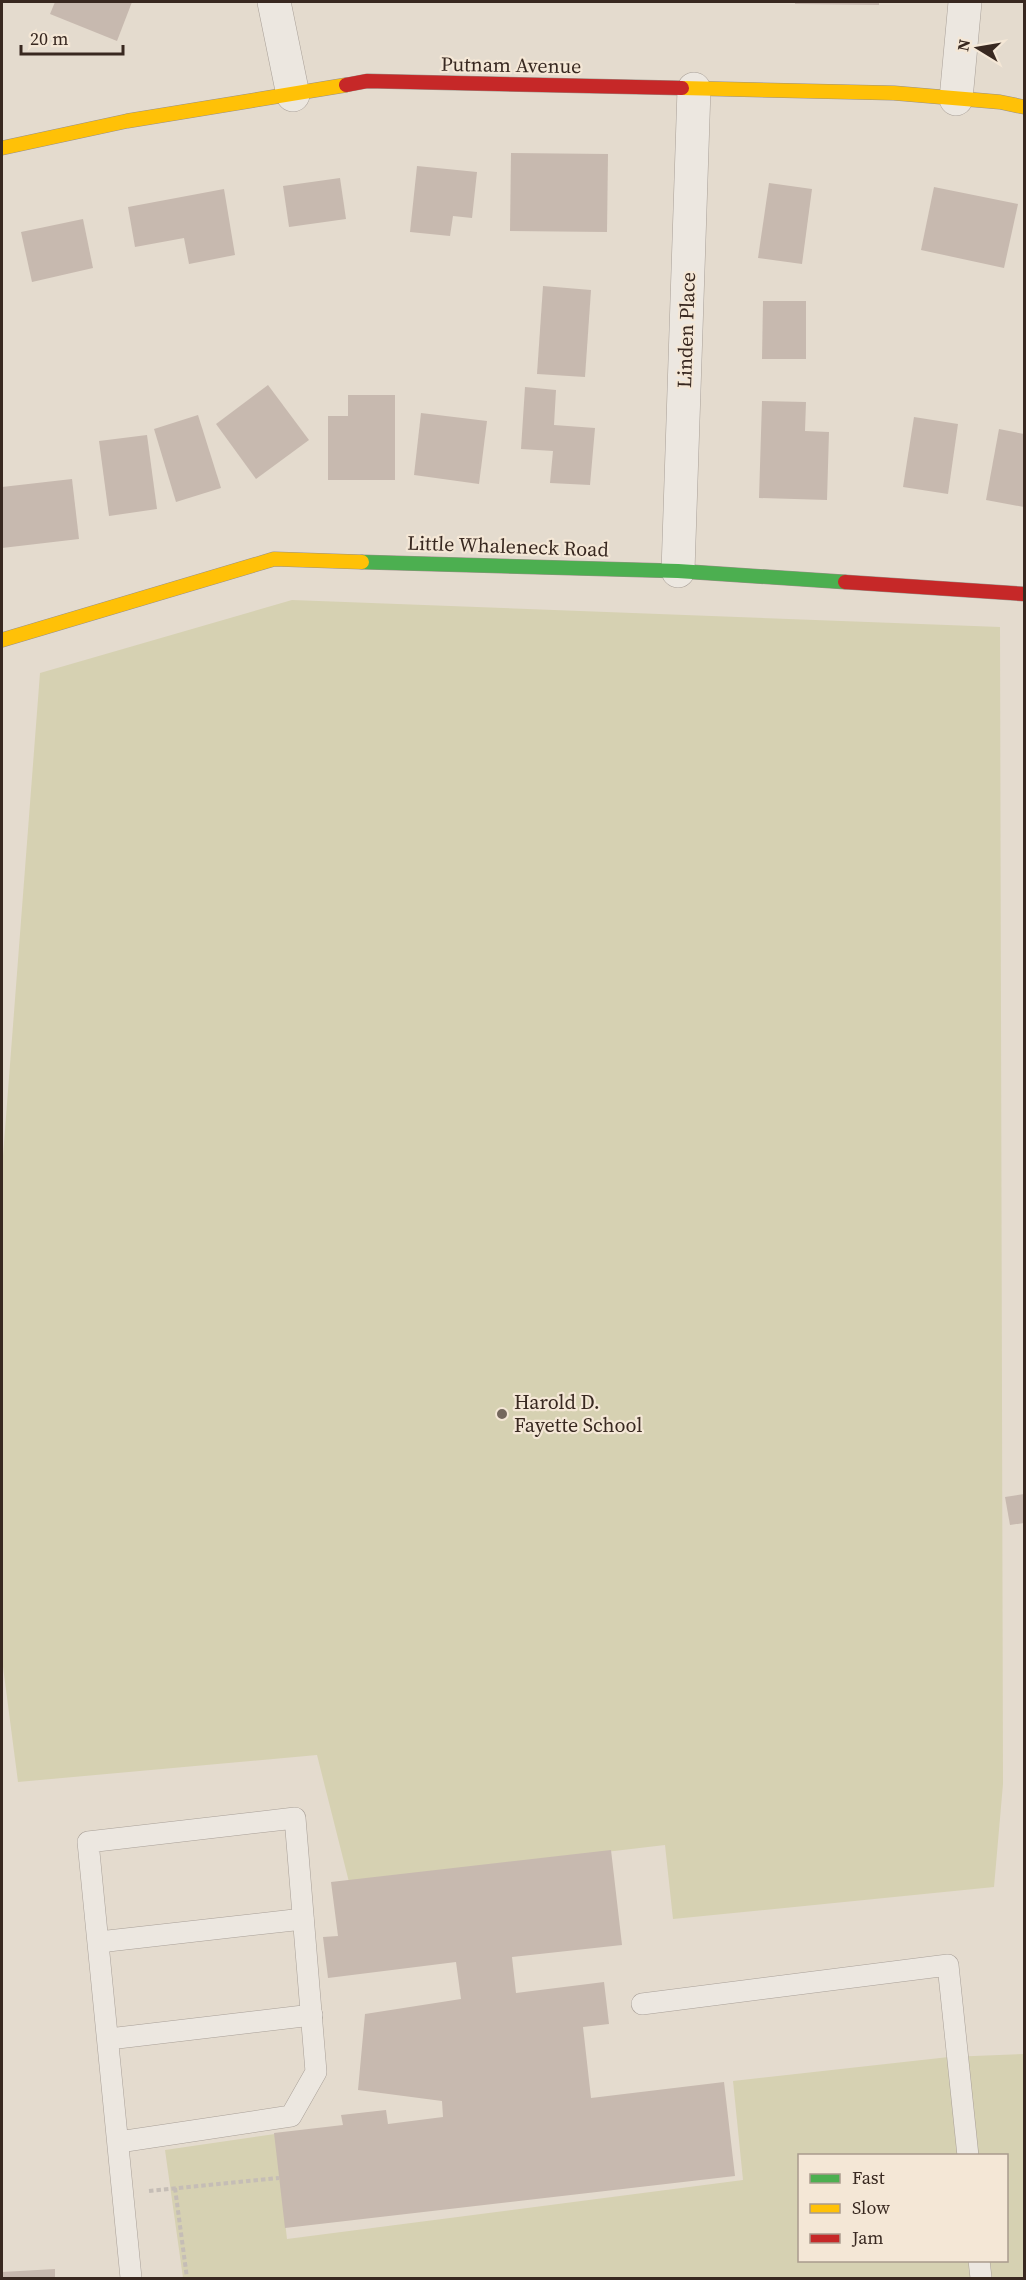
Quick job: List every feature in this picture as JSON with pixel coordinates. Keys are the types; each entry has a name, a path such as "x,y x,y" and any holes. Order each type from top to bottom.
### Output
{"street":[{"path":"274,2 292,95"},
{"path":"956,99 965,2"},
{"name":"Putnam Avenue","path":"2,147 127,121 367,81 894,93 1000,102 1024,107"},
{"name":"Linden Place","path":"678,571 694,89"},
{"name":"Little Whaleneck Road","path":"2,640 274,559 678,571 1024,594"}],"lane":[{"path":"119,2142 291,2116 316,2072 295,1818 88,1842 131,2278"},
{"path":"99,1942 303,1919"},
{"path":"642,2004 948,1965 968,2154"},
{"path":"109,2039 312,2015"},
{"path":"979,2262 981,2278"}],"path":[{"path":"142,2191 279,2178"},
{"path":"175,2188 187,2278"}],"shaded area":[{"name":"Harold D. Fayette School","path":"292,600 1000,627 1003,1784 994,1887 673,1919 665,1845 349,1882 317,1755 18,1782 2,1659 2,1169 40,673"},
{"path":"1024,2054 1024,2278 183,2278 165,2150 275,2134 287,2239 743,2180 733,2081 949,2057"}],"building":[{"path":"55,2 132,2 117,41 50,14"},
{"path":"795,2 879,2 879,5 795,4"},
{"path":"511,153 608,154 607,232 510,231"},
{"path":"417,166 477,172 472,218 453,216 450,236 410,232"},
{"path":"340,178 346,219 289,227 283,186"},
{"path":"769,183 812,189 802,264 758,258"},
{"path":"934,187 1018,204 1004,268 921,250"},
{"path":"224,189 235,255 189,264 184,238 135,247 128,207"},
{"path":"83,219 93,268 32,282 21,232"},
{"path":"543,286 591,290 585,377 537,374"},
{"path":"763,301 806,301 806,359 762,359"},
{"path":"268,385 309,440 256,479 216,424"},
{"path":"525,387 556,390 554,425 595,428 590,485 550,483 553,451 521,449"},
{"path":"348,395 395,395 395,480 328,480 328,416 348,416"},
{"path":"762,401 806,402 805,431 829,432 827,500 759,498"},
{"path":"421,413 487,421 479,484 414,475"},
{"path":"198,415 221,488 176,502 154,429"},
{"path":"914,417 958,424 948,494 903,487"},
{"path":"999,429 1024,434 1024,507 986,500"},
{"path":"147,435 157,509 109,516 99,441"},
{"path":"72,479 79,539 2,548 2,487"},
{"path":"1024,1494 1024,1523 1010,1525 1005,1497"},
{"path":"611,1850 622,1945 512,1957 516,1993 604,1982 609,2024 583,2027 591,2098 724,2082 735,2176 285,2228 274,2133 343,2125 341,2115 386,2110 388,2124 443,2117 442,2101 358,2090 365,2014 461,1999 456,1962 328,1978 323,1937 338,1936 331,1882"},
{"path":"55,2269 55,2278 2,2278 2,2272"}],"traffic: fast":[{"path":"362,562 678,571 845,582"}],"traffic: slow":[{"path":"2,148 127,121 346,85"},
{"path":"682,88 894,93 1000,102 1024,107"},
{"path":"2,640 274,559 362,562"}],"traffic: jam":[{"path":"346,85 367,81 682,88"},
{"path":"845,582 1024,594"}],"place":[{"name":"Harold D. Fayette School","path":"502,1414"}]}
